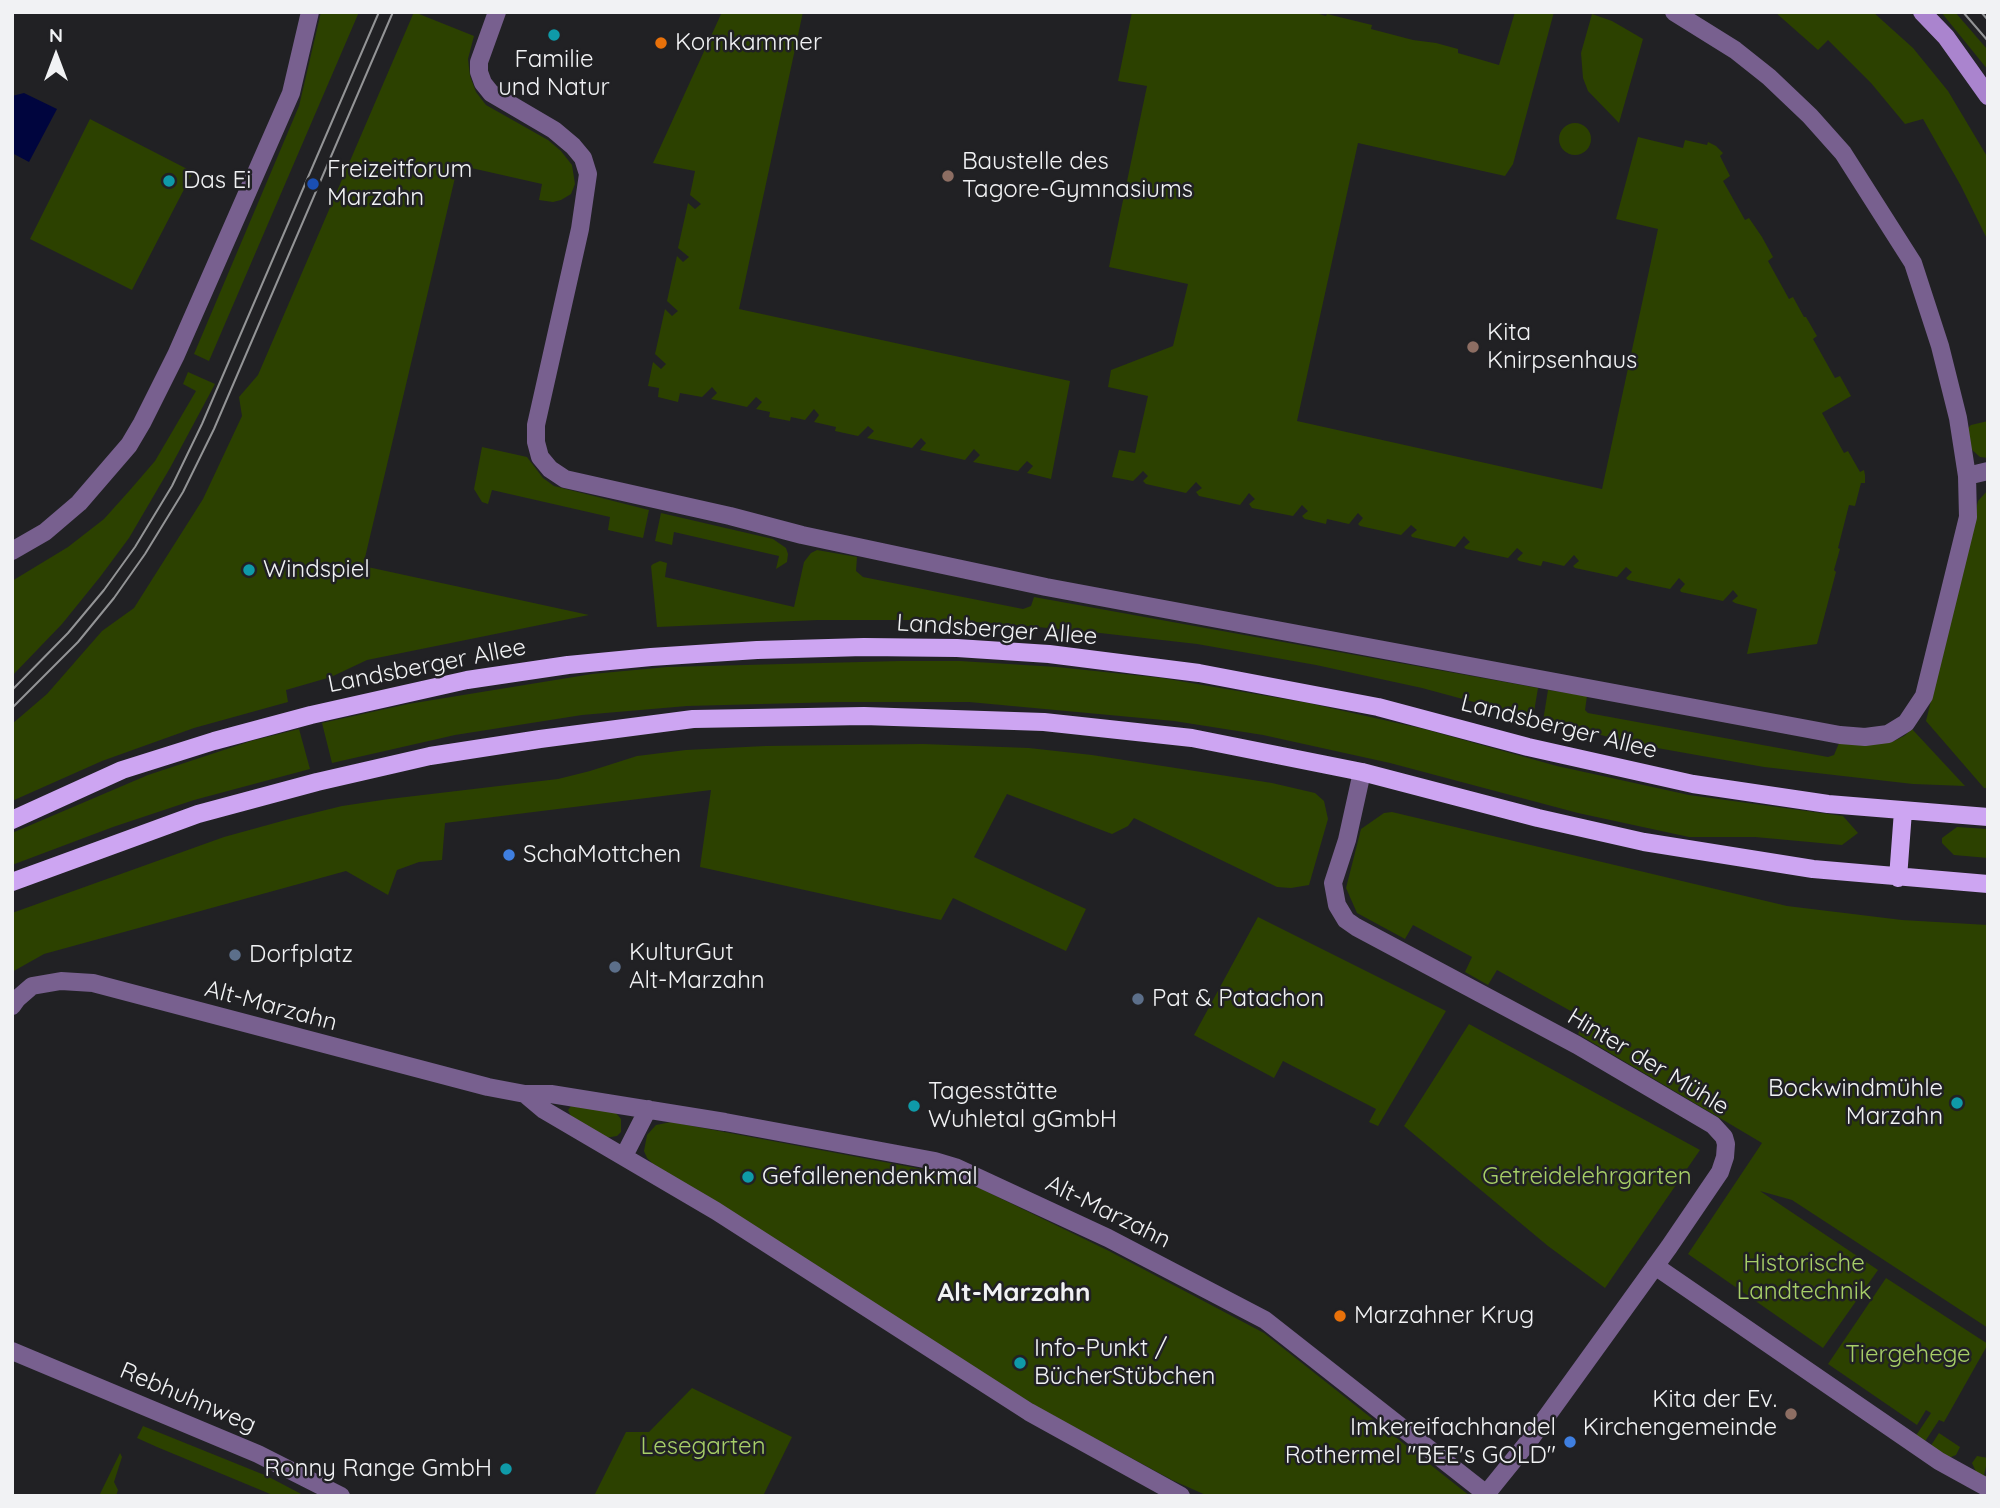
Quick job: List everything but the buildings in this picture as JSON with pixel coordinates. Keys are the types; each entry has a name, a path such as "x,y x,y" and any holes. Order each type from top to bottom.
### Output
{"main road":[{"path":"1922,12 1946,37 1988,96"},
{"name":"Landsberger Allee","path":"12,820 122,770 201,745 311,715 467,680 651,656 864,647 957,648 1049,654 1199,673 1378,707 1528,747 1693,784 1754,794 1903,811 1988,817"},
{"path":"12,882 198,814 328,779 430,756 540,738 693,719 864,716 1044,722 1192,738 1362,772 1538,818 1644,842 1779,865 1898,878 1988,884"},
{"path":"1898,878 1903,811"}],"street":[{"path":"12,551 45,531 79,502 129,445 142,423 176,355 291,93 310,12"},
{"name":"Landsberger Allee","path":"497,12 478,62 478,72 483,83 491,93 554,130 573,146 583,158 588,174 580,229 536,425 536,442 540,457 550,469 565,479 802,535 1046,587 1840,735 1865,737 1888,734 1906,723 1924,696 1968,517 1967,476 1958,418 1948,378 1913,263 1843,153 1810,116 1769,77 1735,50 1674,12"},
{"path":"1967,476 1988,471"},
{"name":"Hinter der Mühle","path":"1362,772 1334,883 1337,905 1346,920 1356,928 1577,1045 1713,1125 1724,1137 1726,1151 1720,1172 1655,1266"},
{"name":"Alt-Marzahn","path":"12,1006 32,986 61,981 93,984 392,1064 525,1094 551,1094 648,1109 935,1161 975,1174 1108,1238 1265,1320 1488,1495 1655,1266"},
{"name":"Alt-Marzahn","path":"525,1094 544,1110 716,1211 1029,1412 1181,1496"},
{"path":"624,1156 648,1109"},
{"path":"1655,1266 1939,1461 1988,1488"},
{"name":"Rebhuhnweg","path":"12,1351 258,1454 341,1496"}],"green space":[{"path":"321,12 359,12 209,361 194,354 299,106"},
{"path":"414,12 474,36 468,59 476,92 486,105 548,140 561,151 572,165 575,184 571,194 561,200 539,200 542,184 458,165 363,566 589,615 367,660 331,677 286,690 288,702 194,728 102,761 12,801 12,724 47,694 102,631 134,608 203,499 242,416 239,397 258,375"},
{"path":"722,12 803,12 739,309 1070,381 1051,479 1027,473 1033,466 1027,461 1018,471 973,462 980,455 974,449 965,460 920,450 926,443 921,438 912,448 867,438 874,431 868,426 858,436 835,431 836,427 814,422 819,415 814,409 805,420 791,417 790,421 769,417 770,412 756,409 762,402 756,397 747,407 711,399 717,393 712,387 702,397 680,393 678,402 658,397 659,388 648,386 653,362 661,369 666,364 655,354 665,309 672,316 678,311 667,301 677,256 683,262 689,257 678,248 688,203 695,209 701,204 690,195 695,171 653,163"},
{"path":"1132,12 1327,14 1372,25 1371,29 1458,49 1458,53 1499,65 1515,12 1554,12 1513,164 1505,176 1358,143 1297,421 1602,489 1658,229 1616,219 1638,137 1683,148 1685,140 1707,145 1708,142 1716,146 1723,153 1720,156 1730,176 1723,181 1745,220 1749,218 1762,237 1773,257 1768,261 1789,299 1793,297 1806,317 1817,336 1813,339 1835,378 1840,376 1851,396 1822,413 1844,453 1848,451 1860,472 1864,470 1865,483 1861,483 1855,506 1849,505 1838,548 1840,549 1834,570 1836,572 1817,644 1747,654 1757,609 1732,601 1738,596 1733,590 1723,601 1681,592 1685,584 1679,578 1670,589 1628,580 1626,578 1632,572 1626,567 1617,577 1575,568 1573,566 1579,561 1574,555 1564,566 1543,561 1541,566 1519,561 1517,559 1523,553 1517,548 1508,558 1466,549 1464,547 1470,542 1464,536 1455,547 1412,537 1417,530 1411,525 1401,535 1360,526 1358,524 1363,518 1358,513 1349,524 1327,519 1326,524 1305,519 1302,516 1308,511 1302,505 1293,516 1252,508 1249,504 1255,499 1249,493 1240,505 1199,496 1196,492 1202,488 1196,482 1186,493 1146,484 1143,481 1148,476 1143,471 1133,481 1112,477 1119,450 1135,453 1148,396 1108,387 1111,370 1173,346 1188,284 1109,267 1147,86 1118,81"},
{"path":"1775,12 1873,12 1913,48 1948,91 1988,158 1988,241 1923,119 1905,124 1871,83 1828,40 1818,50"},
{"path":"1941,12 1955,12 1987,49 1988,70"},
{"path":"1592,14 1612,21 1643,39 1619,123 1588,91 1583,78 1581,53"},
{"path":"90,119 193,172 132,290 30,239"},
{"path":"1575,123 1586,128 1591,139 1586,150 1575,155 1564,150 1559,139 1564,128"},
{"path":"188,372 215,384 170,468 129,538 100,577 62,624 12,676 12,581 68,547 104,519 155,461 196,391 183,384"},
{"path":"1988,421 1988,458 1980,457 1971,449 1967,429 1971,425"},
{"path":"482,447 527,457 543,478 554,486 649,510 643,538 608,530 610,517 492,490 488,504 482,502 474,489"},
{"path":"1988,490 1988,788 1984,788 1926,721 1978,501"},
{"path":"661,513 773,539 786,548 787,562 776,569 779,556 674,532 672,545 655,541"},
{"path":"817,550 857,557 856,571 863,577 1023,609 1031,606 1034,597 1538,688 1533,718 1422,688 1316,665 1197,644 1100,633 995,623 918,620 818,620 657,627 651,566 653,564 660,561 667,563 665,577 794,607 804,562"},
{"path":"960,661 1057,667 1162,678 1308,703 1424,729 1557,766 1689,795 1843,816 1858,833 1842,845 1755,837 1689,837 1578,813 1390,763 1263,735 1174,721 969,702 687,706 582,715 455,735 332,763 322,723 408,704 592,674 667,667"},
{"path":"1548,690 1587,696 1585,710 1588,713 1828,757 1834,755 1839,743 1892,742 1912,729 1965,786 1913,784 1764,767 1646,746 1543,721"},
{"path":"299,729 310,769 194,800 12,865 12,833 148,775 251,741"},
{"path":"923,744 1029,748 1092,755 1272,783 1315,793 1324,801 1328,819 1309,885 1277,887 1134,818 1128,826 1112,834 1007,794 974,857 1086,909 1066,951 953,898 941,920 700,867 711,790 445,823 442,860 419,862 397,870 388,895 346,871 44,954 12,972 12,913 224,837 293,818 342,806 389,799 558,779 637,756 686,750"},
{"name":"Historische Landtechnik","path":"1392,812 1787,906 1902,920 1988,925 1988,1328 1792,1200 1760,1191 1878,1270 1823,1348 1688,1254 1762,1143 1578,1034 1585,1019 1497,970 1488,985 1465,972 1472,957 1413,925 1405,939 1357,913 1346,888 1361,829 1384,813"},
{"path":"1957,827 1988,829 1988,858 1954,855 1942,843 1942,838"},
{"path":"1258,917 1446,1011 1378,1126 1369,1122 1376,1109 1283,1061 1274,1078 1194,1035"},
{"name":"Getreidelehrgarten","path":"1469,1024 1700,1150 1605,1288 1548,1246 1404,1126"},
{"path":"571,1106 615,1112 621,1119 621,1132 617,1136 605,1138 572,1118 568,1110"},
{"path":"671,1122 932,1171 971,1184 1109,1251 1264,1333 1470,1496 1208,1496 1172,1480 1039,1408 653,1164 644,1151 647,1135 656,1125"},
{"name":"Tiergehege","path":"1886,1278 1988,1344 1944,1422 1939,1420 1924,1443 1915,1437 1931,1413 1926,1410 1917,1425 1828,1364"},
{"name":"Lesegarten","path":"692,1388 792,1437 763,1496 594,1496 626,1432 649,1432"},
{"path":"143,1426 267,1476 305,1496 275,1496 157,1447 137,1438"},
{"path":"1939,1433 1960,1447 1956,1455 1946,1459 1930,1447"},
{"path":"120,1453 122,1457 114,1482 118,1490 116,1496 99,1496"},
{"path":"1977,1456 1988,1458 1984,1475 1988,1476 1988,1479 1977,1474 1972,1463"}],"shaded area":[{"path":"24,93 57,109 29,162 12,153 12,96"}],"tram line":[{"path":"12,690 68,633 104,590 135,547 172,486 202,424 379,12"},
{"path":"12,708 78,642 114,598 183,492 214,429 393,12"},
{"path":"1963,12 1988,41"},
{"path":"1981,12 1988,20"}],"place":[{"name":"Familie und Natur","path":"554,35"},
{"name":"Kornkammer","path":"661,43"},
{"name":"Baustelle des Tagore-Gymnasiums","path":"948,176"},
{"name":"Das Ei","path":"169,181"},
{"name":"Freizeitforum Marzahn","path":"313,184"},
{"name":"Kita Knirpsenhaus","path":"1473,347"},
{"name":"Windspiel","path":"249,570"},
{"name":"SchaMottchen","path":"509,855"},
{"name":"Dorfplatz","path":"235,955"},
{"name":"KulturGut Alt-Marzahn","path":"615,967"},
{"name":"Pat & Patachon","path":"1138,999"},
{"name":"Bockwindmühle Marzahn","path":"1957,1103"},
{"name":"Tagesstätte Wuhletal gGmbH","path":"914,1106"},
{"name":"Gefallenendenkmal","path":"748,1177"},
{"name":"Marzahner Krug","path":"1340,1316"},
{"name":"Info-Punkt / BücherStübchen","path":"1020,1363"},
{"name":"Kita der Ev. Kirchengemeinde","path":"1791,1414"},
{"name":"Imkereifachhandel Rothermel \"BEE's GOLD\"","path":"1570,1442"},
{"name":"Ronny Range GmbH","path":"506,1469"}],"district":[{"name":"Alt-Marzahn","path":"1014,1293"}]}
